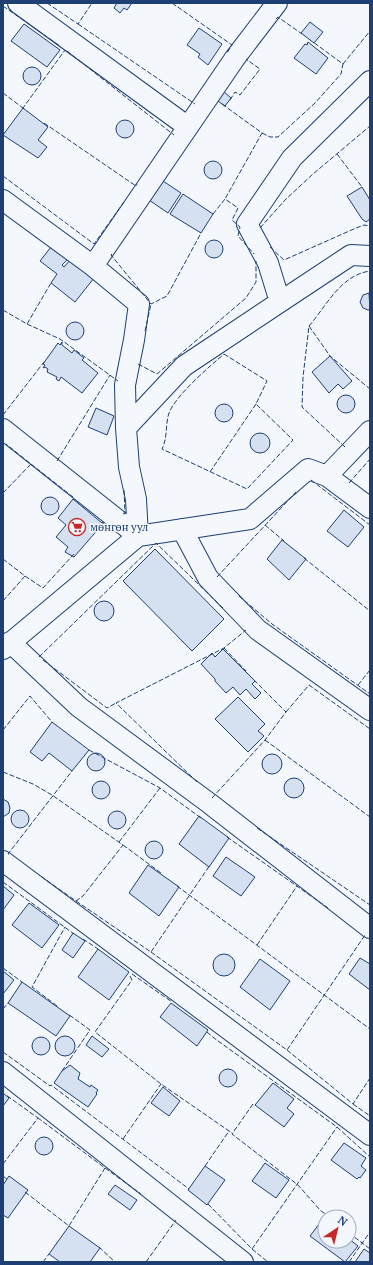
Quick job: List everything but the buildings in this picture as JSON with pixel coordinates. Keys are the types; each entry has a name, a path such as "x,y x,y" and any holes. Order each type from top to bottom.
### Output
{"street":[{"path":"18,3 188,127"},
{"path":"93,266 235,58 277,3"},
{"path":"280,302 268,263 247,224 292,158 370,81"},
{"path":"3,200 93,266 139,304 125,385 129,467 136,499 138,536"},
{"path":"126,428 184,366 351,255 370,256"},
{"path":"3,429 138,536"},
{"path":"326,476 370,431"},
{"path":"370,508 326,476 308,469 250,519 138,536 7,645 78,707 209,803 370,928"},
{"path":"182,529 208,578 258,630 370,710"},
{"path":"3,861 370,1135"},
{"path":"3,1072 243,1262"}],"fence":[{"path":"47,3 78,24 92,3"},
{"path":"172,3 232,45 227,53"},
{"path":"3,6 60,46"},
{"path":"276,19 278,17 302,34"},
{"path":"78,24 195,104"},
{"path":"343,64 370,31"},
{"path":"262,133 270,137 278,137 315,103 341,74 343,64 313,42"},
{"path":"24,109 23,108 65,50"},
{"path":"67,51 174,135"},
{"path":"230,100 235,92 240,95 260,69 246,59"},
{"path":"3,93 23,108 22,109"},
{"path":"222,104 262,133 225,199"},
{"path":"44,123 136,186 137,184"},
{"path":"260,228 285,200 313,174 370,126"},
{"path":"337,154 362,187"},
{"path":"3,176 94,244 124,202"},
{"path":"213,214 225,199 238,208 232,220 240,227 238,236 254,254"},
{"path":"270,247 284,260 356,228 364,225 370,226"},
{"path":"112,254 111,255 151,304 167,296 201,233"},
{"path":"138,364 157,374 246,298 256,282 256,261"},
{"path":"309,326 335,292 351,278 370,271"},
{"path":"3,310 27,324 51,283"},
{"path":"145,331 151,304"},
{"path":"27,324 60,339 118,381"},
{"path":"345,447 302,407 303,377 309,326 330,356 370,389"},
{"path":"224,354 267,381 256,404 293,440 247,489 162,449 165,440 169,413 178,398 224,354"},
{"path":"3,415 44,362"},
{"path":"57,461 110,375"},
{"path":"210,472 256,404"},
{"path":"3,493 31,464 6,444"},
{"path":"349,483 370,459"},
{"path":"31,464 73,497"},
{"path":"311,480 370,525"},
{"path":"123,513 125,514 124,488"},
{"path":"217,577 296,492"},
{"path":"265,525 284,541"},
{"path":"39,657 156,543 223,608"},
{"path":"25,576 43,588 74,554"},
{"path":"304,558 370,611"},
{"path":"3,559 25,576 3,601"},
{"path":"239,596 272,624 370,694"},
{"path":"197,782 116,703 224,648 246,630"},
{"path":"224,648 246,671"},
{"path":"43,660 107,708 116,703"},
{"path":"358,685 370,670"},
{"path":"212,798 265,740 286,712 254,680"},
{"path":"286,712 309,685 370,729"},
{"path":"3,730 30,696 52,722"},
{"path":"265,740 370,817"},
{"path":"89,750 160,788 201,818"},
{"path":"9,854 72,771"},
{"path":"3,772 33,784 52,795 123,845 83,896 76,901 39,875"},
{"path":"119,842 160,788"},
{"path":"257,828 370,905"},
{"path":"227,837 328,908"},
{"path":"123,845 161,873"},
{"path":"76,901 151,952 210,865"},
{"path":"3,882 74,934"},
{"path":"177,886 370,1029"},
{"path":"257,945 297,886"},
{"path":"57,1006 32,987 65,927"},
{"path":"151,952 287,1050 365,935 364,934"},
{"path":"83,939 98,949"},
{"path":"3,968 22,982"},
{"path":"132,974 172,1002"},
{"path":"130,976 132,980 95,1032 161,1084 232,1133"},
{"path":"3,1009 8,1003"},
{"path":"62,1071 90,1030 68,1014"},
{"path":"207,1032 337,1127 370,1157"},
{"path":"287,1050 353,1104 370,1078"},
{"path":"3,1052 50,1086 51,1085 189,1189"},
{"path":"123,1139 161,1084"},
{"path":"3,1164 38,1118 6,1095"},
{"path":"253,1104 232,1134 298,1185 319,1209"},
{"path":"353,1104 370,1116"},
{"path":"25,1192 69,1226 105,1168 38,1118"},
{"path":"252,1249 337,1127"},
{"path":"205,1166 229,1131"},
{"path":"105,1168 141,1194"},
{"path":"3,1176 8,1180"},
{"path":"208,1204 252,1249 268,1262"},
{"path":"146,1262 176,1220"},
{"path":"349,1262 370,1232"},
{"path":"357,1239 370,1249"},
{"path":"99,1247 115,1262"},
{"path":"43,1262 49,1254"}],"place":[{"name":"мөнгөн уул","path":"77,527"}]}
